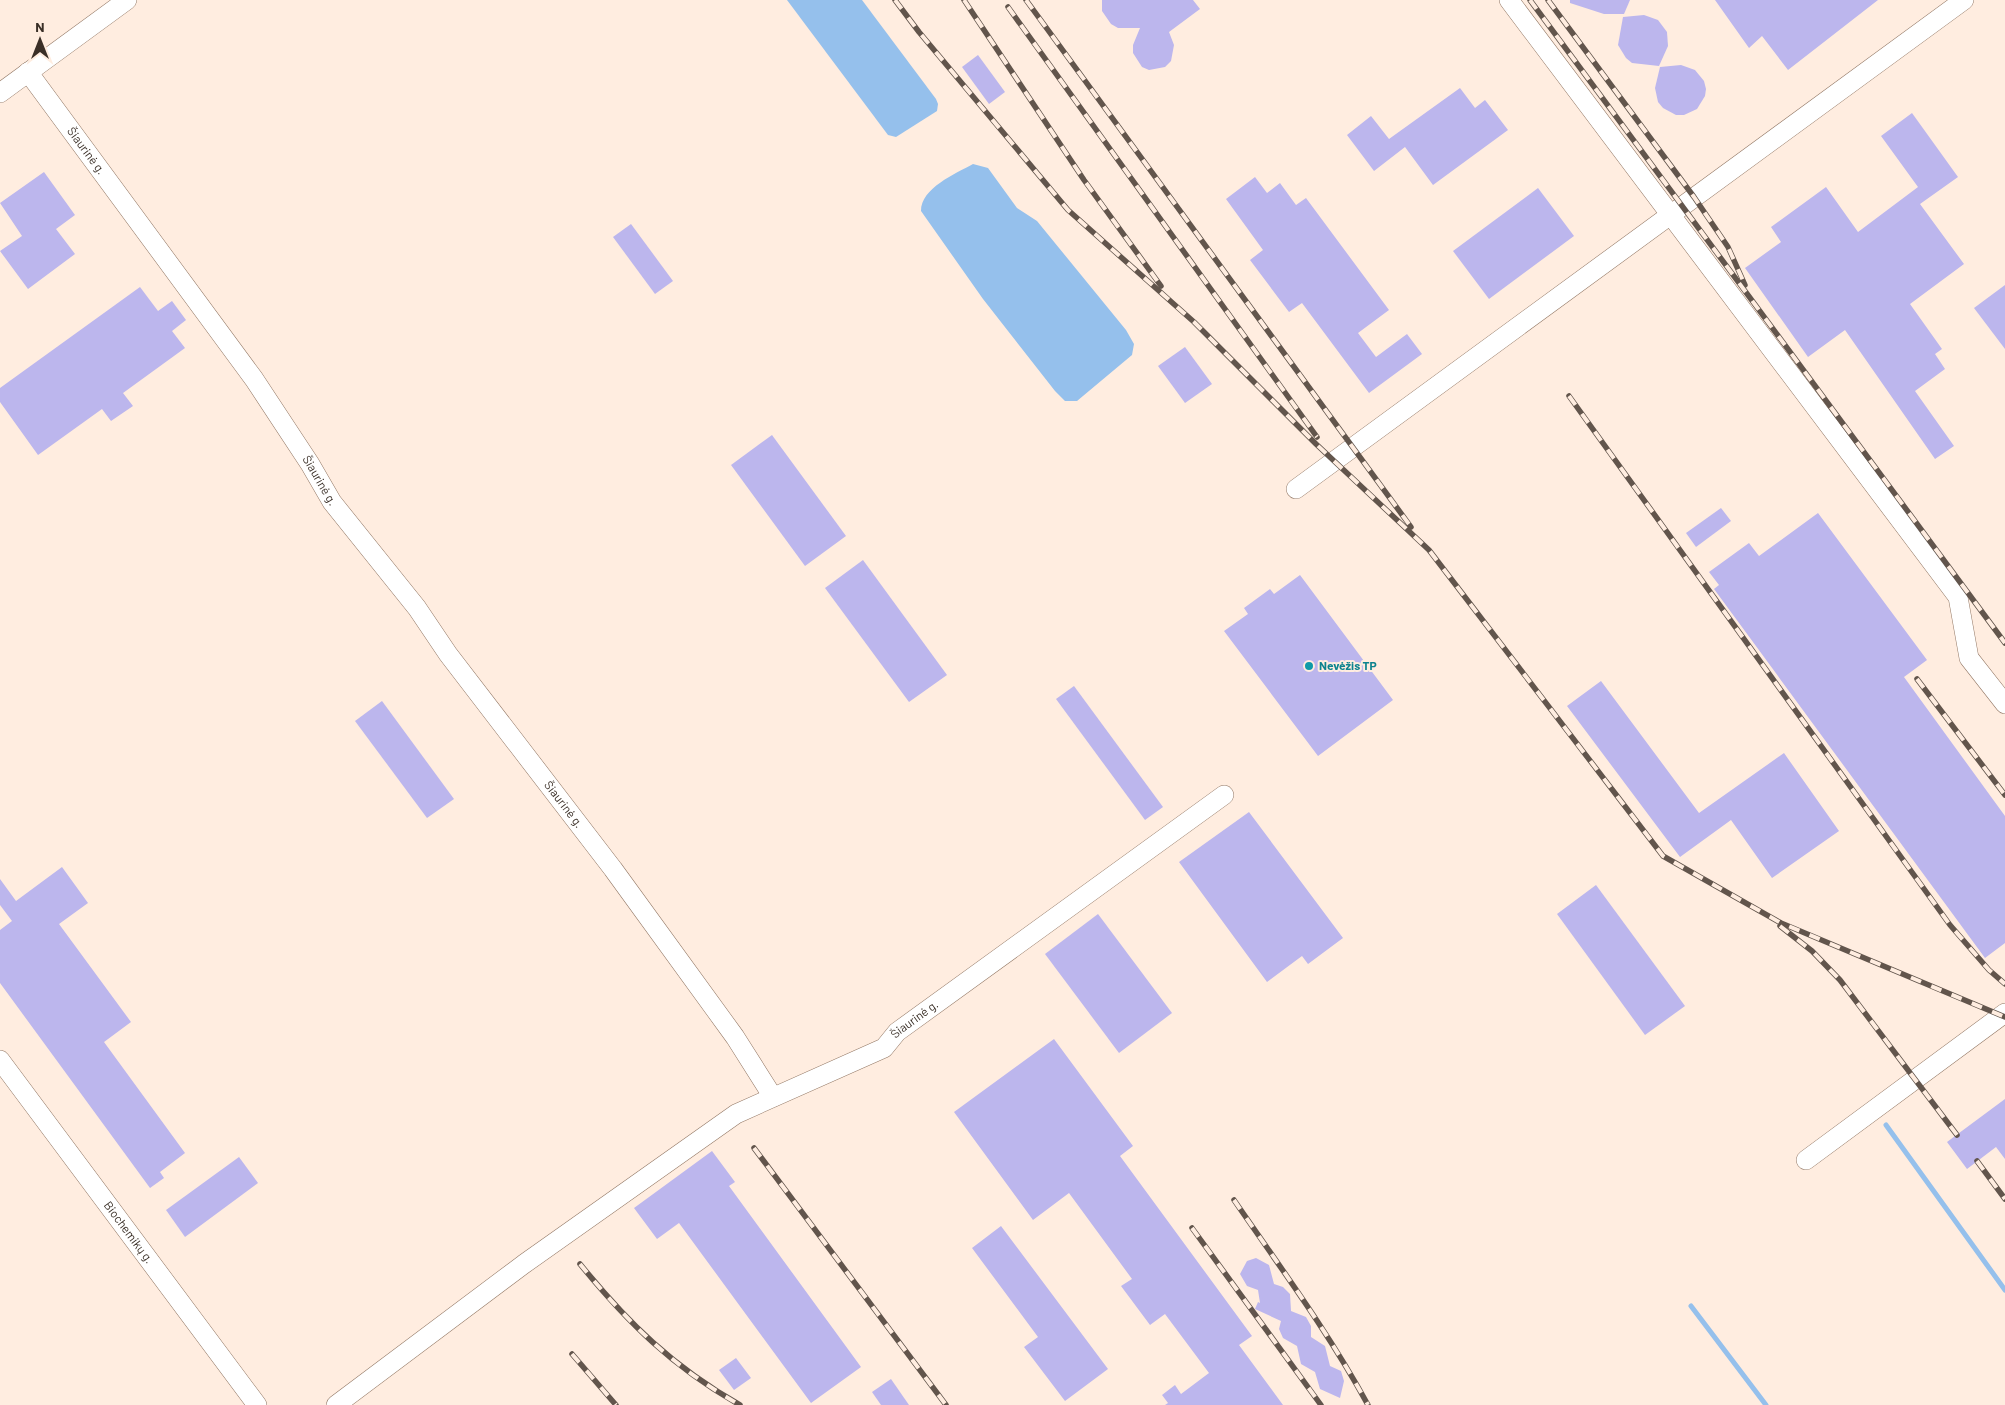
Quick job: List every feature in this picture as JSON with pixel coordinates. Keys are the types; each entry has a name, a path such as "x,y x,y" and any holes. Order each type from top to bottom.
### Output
{"street":[{"path":"0,93 127,0"},
{"path":"1509,0 1958,597 1969,658 2005,704"},
{"path":"1296,489 1964,0"},
{"name":"Šiaurinė g.","path":"28,72 254,379 310,464 332,502 417,608 448,654 613,869 735,1037 773,1098 884,1048 897,1032 1224,795"},
{"path":"1806,1160 2005,1013"},
{"name":"Biochemikų g.","path":"0,1060 257,1405"},
{"path":"336,1405 524,1264 736,1114 773,1098"}],"water":[{"path":"787,0 862,0 936,99 938,104 937,111 896,137 888,135"},
{"path":"973,164 988,168 1017,208 1037,221 1126,330 1134,344 1132,355 1077,401 1065,401 1055,391 983,299 921,211 922,203 933,189 949,177"}],"building":[{"path":"1102,0 1193,0 1200,9 1169,32 1174,45 1171,61 1165,67 1149,70 1142,67 1133,53 1133,45 1140,28 1118,28 1111,24 1102,11"},
{"path":"1570,0 1630,0 1624,14 1604,14 1570,3"},
{"path":"1715,0 1878,0 1788,70 1762,36 1749,48"},
{"path":"1644,15 1658,20 1667,32 1668,46 1659,66 1632,63 1626,58 1618,45 1623,17"},
{"path":"978,55 1005,92 989,104 962,67"},
{"path":"1681,65 1695,70 1704,81 1706,89 1705,96 1697,109 1684,115 1676,115 1663,108 1658,102 1655,88 1660,67"},
{"path":"1460,88 1475,108 1485,100 1508,130 1433,185 1405,147 1374,171 1347,135 1371,116 1389,139"},
{"path":"1912,113 1958,177 1920,204 1964,264 1910,304 1942,349 1935,354 1945,369 1915,391 1954,446 1935,459 1845,330 1808,357 1745,268 1781,242 1771,227 1826,187 1858,232 1918,187 1881,136"},
{"path":"44,172 75,215 56,229 75,254 28,289 0,251 22,236 0,203"},
{"path":"1255,177 1267,193 1280,183 1296,205 1306,198 1389,310 1358,333 1376,357 1407,334 1422,354 1369,393 1302,303 1289,312 1250,260 1263,250 1226,199"},
{"path":"1538,188 1574,236 1489,299 1453,251"},
{"path":"631,224 673,281 655,294 613,237"},
{"path":"2005,285 2005,349 1974,308"},
{"path":"140,287 158,311 172,301 186,320 172,331 185,348 123,393 133,406 111,421 102,409 38,455 0,402 0,388"},
{"path":"1185,347 1212,384 1185,403 1158,366"},
{"path":"772,435 846,536 805,566 731,465"},
{"path":"1721,508 1731,521 1696,547 1686,533"},
{"path":"1818,513 1927,660 1904,677 2005,816 2005,943 1985,958 1714,589 1719,585 1709,572 1749,543 1759,556"},
{"path":"863,560 947,675 909,702 825,588"},
{"name":"Nevėžis TP","path":"1300,575 1393,700 1318,756 1224,631 1248,614 1244,608 1270,589 1274,594"},
{"path":"1601,681 1699,813 1784,753 1839,831 1772,878 1731,820 1680,857 1567,706"},
{"path":"1074,686 1163,807 1145,820 1056,699"},
{"path":"382,701 454,799 427,818 355,721"},
{"path":"1249,812 1343,938 1308,964 1302,956 1267,982 1179,862"},
{"path":"62,867 88,903 59,924 131,1022 104,1042 185,1153 160,1172 164,1178 150,1188 0,983 0,930 12,921 0,905 0,879 16,901"},
{"path":"1596,885 1685,1006 1645,1035 1557,914"},
{"path":"1098,914 1172,1013 1119,1053 1045,954"},
{"path":"1054,1039 1133,1146 1120,1156 1252,1336 1239,1345 1283,1405 1165,1405 1168,1403 1162,1395 1175,1385 1181,1394 1209,1373 1165,1314 1150,1325 1121,1286 1132,1279 1069,1193 1033,1220 954,1112"},
{"path":"2005,1099 2005,1159 1996,1147 1967,1169 1947,1142"},
{"path":"712,1151 735,1182 729,1186 861,1367 811,1403 679,1223 657,1239 634,1208"},
{"path":"239,1157 258,1183 185,1237 166,1210"},
{"path":"1001,1226 1108,1369 1065,1401 1024,1347 1038,1337 972,1248"},
{"path":"1256,1258 1269,1265 1274,1284 1283,1287 1290,1294 1291,1311 1306,1317 1311,1326 1311,1337 1325,1346 1330,1366 1341,1371 1344,1381 1340,1398 1320,1389 1315,1372 1301,1364 1297,1346 1283,1338 1279,1329 1281,1321 1255,1309 1258,1302 1260,1303 1258,1290 1247,1286 1240,1274 1247,1261"},
{"path":"736,1358 751,1378 734,1390 719,1370"},
{"path":"891,1379 909,1405 881,1405 872,1392"}],"waterway":[{"path":"1886,1125 2005,1290"},
{"path":"1691,1306 1766,1405"}],"railway":[{"path":"895,0 919,32 1068,210 1194,322 1316,444 1429,550 1663,856 1781,923 2005,1017"},
{"path":"964,0 1084,180 1161,286"},
{"path":"1026,0 1411,527"},
{"path":"1530,0 2005,643"},
{"path":"1548,0 1694,197 1728,247 1745,285"},
{"path":"1008,7 1317,437"},
{"path":"1569,396 1950,925 1989,970 2005,984"},
{"path":"1917,679 2005,795"},
{"path":"1780,926 1812,951 1840,980 1957,1135"},
{"path":"754,1148 946,1405"},
{"path":"1977,1161 2005,1199"},
{"path":"1234,1200 1321,1326 1368,1405"},
{"path":"1192,1228 1321,1405"},
{"path":"580,1264 616,1306 653,1342 693,1375 740,1405"},
{"path":"572,1354 616,1405"}],"place":[{"name":"Nevėžis TP","path":"1309,666"}]}
